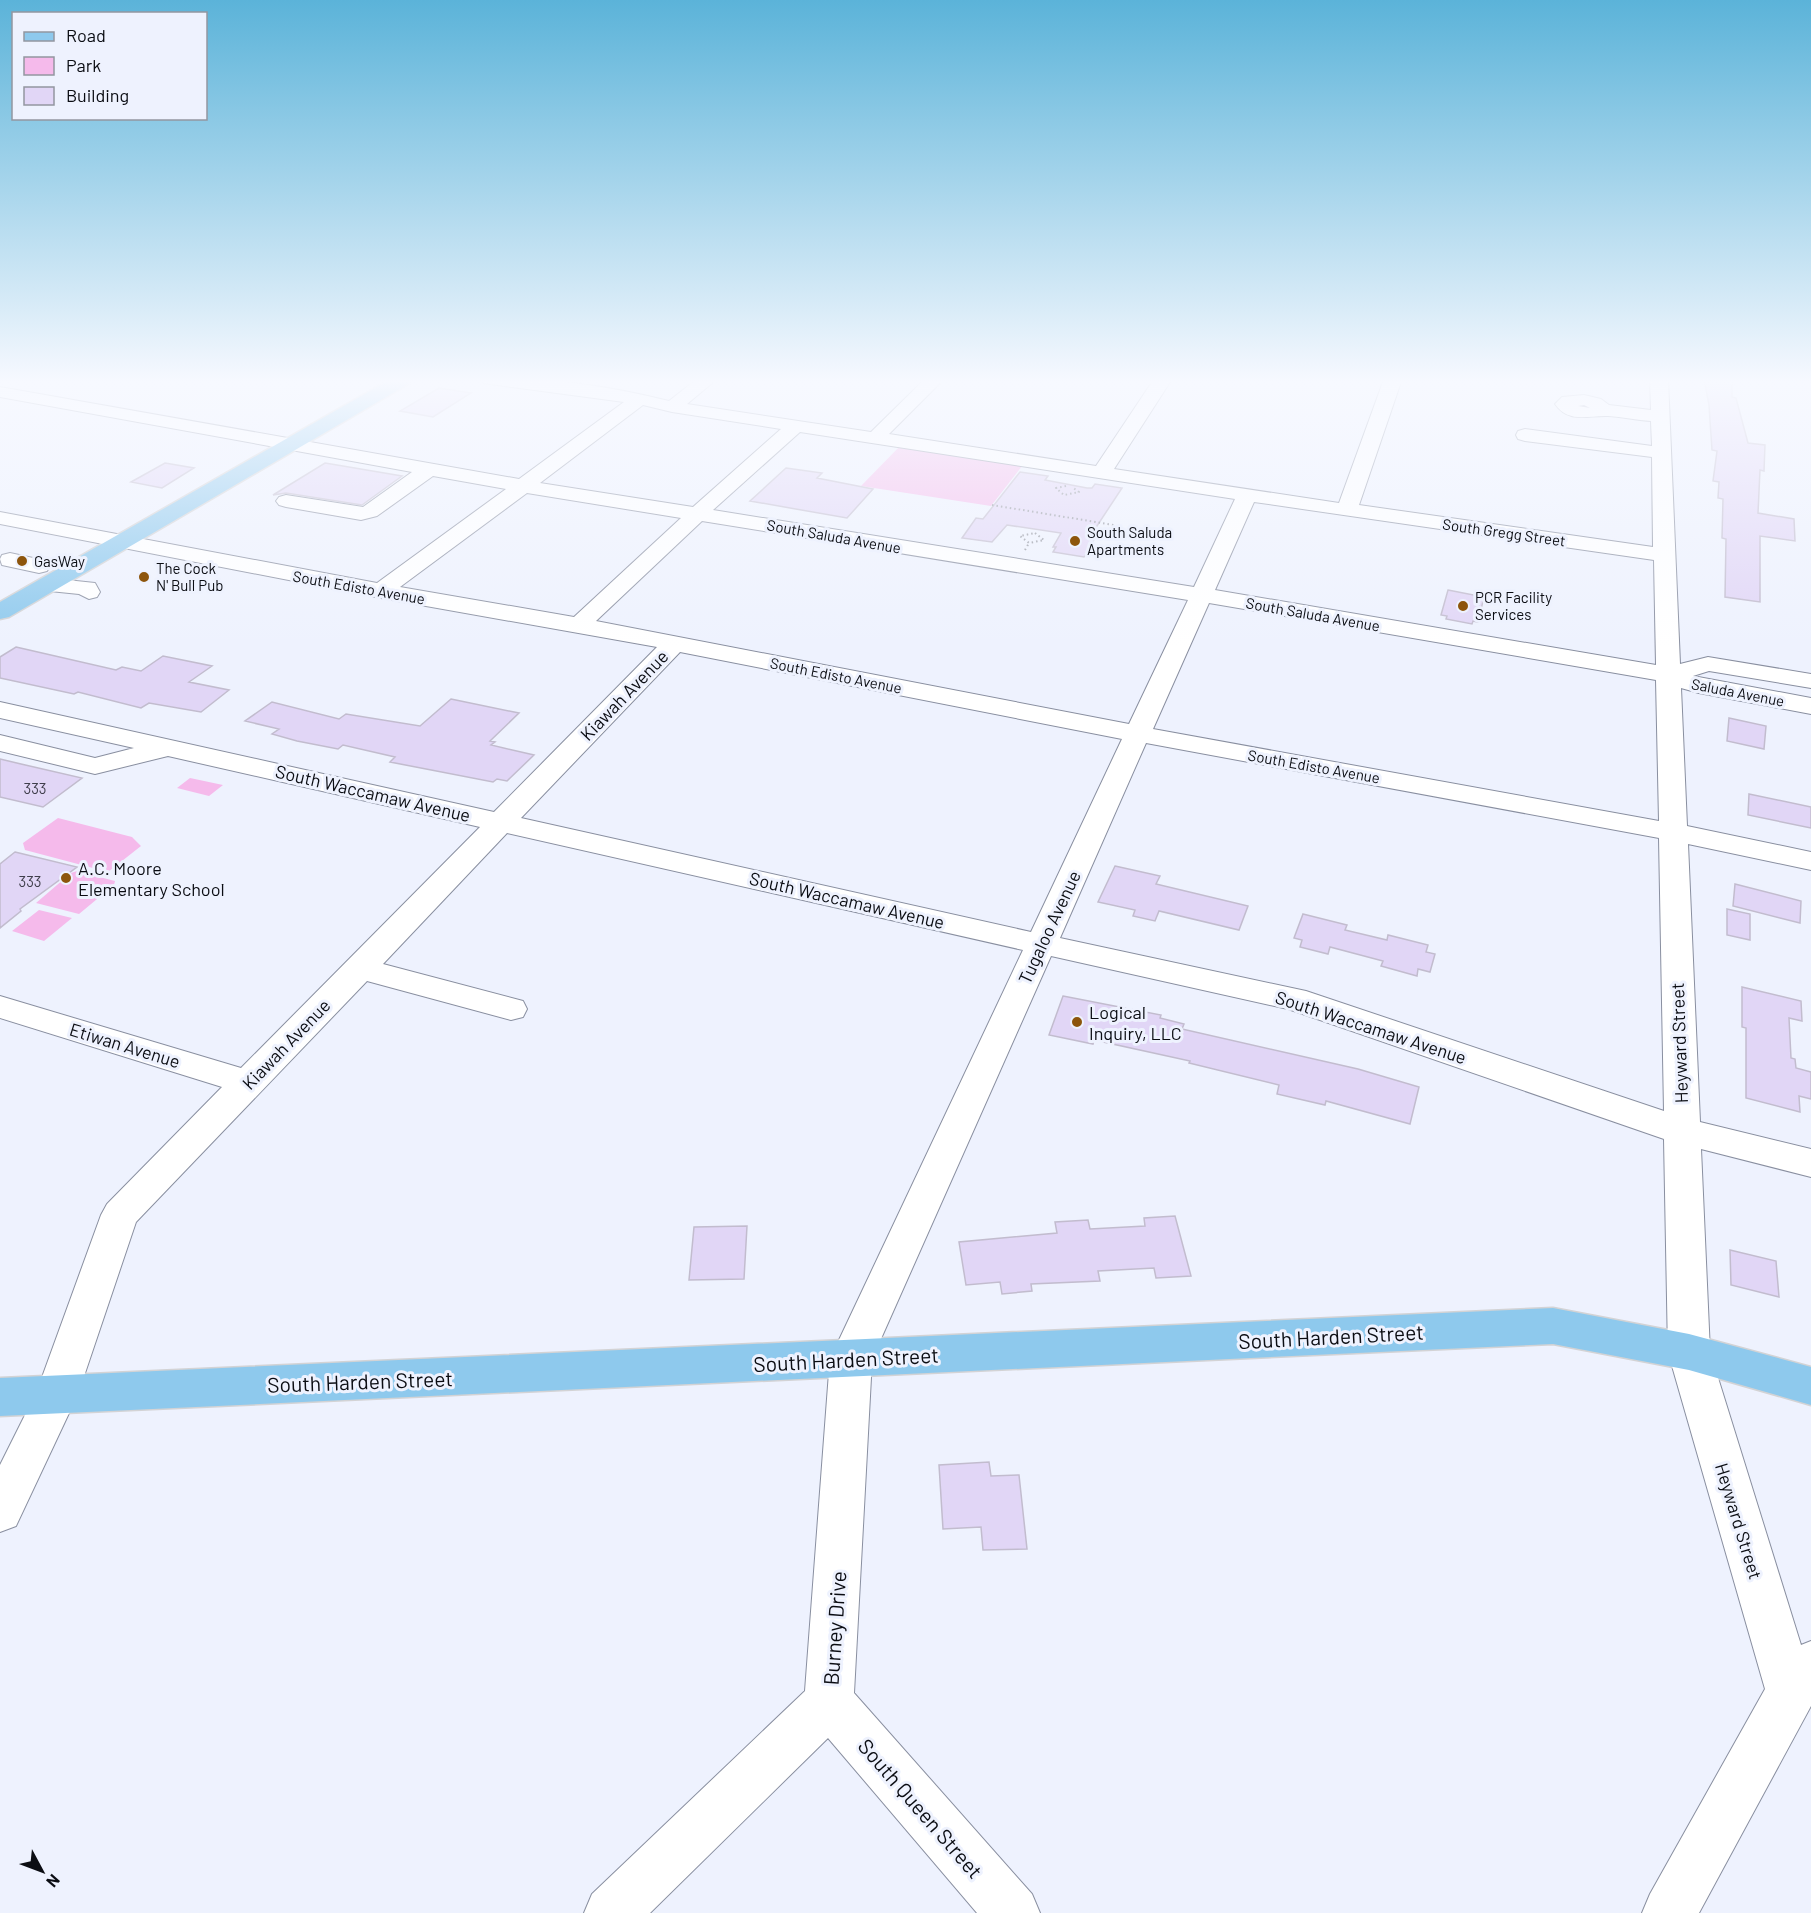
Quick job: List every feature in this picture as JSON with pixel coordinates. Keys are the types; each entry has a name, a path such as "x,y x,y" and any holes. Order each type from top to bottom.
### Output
{"main road":[{"path":"0,612 30,574 122,542 250,468"},
{"name":"South Harden Street","path":"0,1397 1553,1326 1689,1352 1811,1386"}],"street":[{"name":"South Saluda Avenue","path":"398,468 698,513 1201,595 1668,675"},
{"path":"381,591 547,468"},
{"path":"579,625 748,468"},
{"name":"South Gregg Street","path":"1076,468 1347,510 1665,555"},
{"path":"1102,472 1104,468"},
{"path":"1347,510 1362,468"},
{"name":"Heyward Street","path":"1662,468 1689,1352 1801,1679 1669,1913"},
{"path":"286,501 361,514 370,513 425,472"},
{"name":"Tugaloo Avenue","path":"851,1359 1247,495"},
{"name":"South Edisto Avenue","path":"0,518 381,591 579,625 1138,734 1673,832 1811,861"},
{"path":"30,574 66,592 95,594"},
{"name":"Kiawah Avenue","path":"0,1511 57,1394 120,1215 674,644"},
{"name":"Saluda Avenue","path":"1668,675 1708,664 1811,681"},
{"name":"Saluda Avenue","path":"1668,675 1699,686 1811,706"},
{"name":"South Waccamaw Avenue","path":"0,710 1294,999 1682,1131 1811,1163"},
{"path":"0,743 95,766 170,748"},
{"path":"360,968 511,1009"},
{"name":"Etiwan Avenue","path":"0,1007 249,1083"},
{"name":"Burney Drive","path":"611,1913 829,1702 851,1359"},
{"name":"South Queen Street","path":"829,1702 1013,1913"}],"path":[{"path":"992,505 1114,525"},
{"path":"1023,552 1029,543 1044,540 1035,533 1020,536 1029,543"}],"green space":[{"path":"878,468 1020,468 991,506 861,486"},
{"path":"190,778 223,785 209,796 177,788"},
{"path":"58,818 132,837 141,846 108,872 25,850 23,843"},
{"path":"77,871 115,881 114,885 79,914 36,903 71,873"},
{"path":"39,910 72,918 44,941 12,931"}],"building":[{"path":"156,468 194,468 162,488 131,482"},
{"path":"316,468 356,468 402,476 362,505 286,493 273,495"},
{"path":"786,468 822,473 817,478 873,489 847,518 750,501"},
{"path":"1715,468 1764,468 1764,471 1760,470 1758,513 1794,519 1795,541 1760,536 1760,602 1725,597 1726,539 1722,538 1723,499 1718,498 1719,482 1713,481"},
{"path":"1020,472 1048,476 1045,480 1087,488 1092,488 1095,484 1122,488 1091,535 1096,536 1084,557 1053,552 1056,547 1053,547 1061,533 1007,525 992,542 962,538 976,518 983,519"},
{"name":"PCR Facility Services","path":"1448,590 1484,597 1478,622 1473,621 1472,624 1446,619 1447,616 1441,615"},
{"path":"16,647 116,670 122,667 141,671 163,656 212,666 189,682 229,690 201,712 149,703 141,708 78,692 74,694 0,678 0,657"},
{"path":"451,699 519,713 490,741 495,742 491,745 534,755 507,781 497,779 493,782 390,762 395,757 343,745 338,749 297,741 272,734 279,729 245,721 272,702 339,719 346,714 420,726"},
{"path":"1729,718 1766,726 1764,749 1727,741"},
{"path":"0,759 82,778 43,807 0,797"},
{"path":"1749,794 1811,807 1811,828 1748,815"},
{"path":"15,852 77,867 20,909 21,911 0,928 0,864"},
{"path":"1115,866 1160,876 1156,884 1248,906 1239,930 1159,911 1155,921 1133,916 1135,910 1098,902"},
{"path":"1735,884 1801,901 1800,923 1733,906"},
{"path":"1727,909 1750,914 1750,940 1727,935"},
{"path":"1303,914 1347,925 1345,930 1387,940 1388,935 1428,945 1426,952 1435,954 1430,972 1418,969 1417,976 1381,966 1383,961 1330,947 1328,954 1300,947 1302,940 1294,938"},
{"path":"1742,987 1801,1001 1802,1021 1789,1018 1791,1058 1795,1059 1796,1068 1811,1072 1811,1099 1799,1096 1800,1112 1746,1098 1746,1028 1742,1027"},
{"path":"1063,996 1161,1015 1160,1018 1184,1024 1182,1029 1358,1069 1419,1087 1410,1124 1326,1101 1325,1105 1277,1094 1279,1085 1189,1063 1190,1061 1094,1040 1093,1044 1049,1035"},
{"path":"1175,1216 1191,1276 1156,1278 1154,1268 1098,1271 1100,1281 1031,1284 1032,1291 1002,1294 1000,1282 966,1285 959,1242 1057,1233 1055,1222 1088,1220 1090,1229 1145,1226 1144,1218"},
{"path":"747,1226 744,1279 689,1280 694,1227"},
{"path":"1730,1250 1776,1261 1779,1297 1731,1285"},
{"path":"989,1462 991,1476 1019,1475 1027,1549 983,1550 981,1527 943,1529 939,1465"}],"place":[{"name":"South Saluda Apartments","path":"1075,541"},
{"name":"GasWay","path":"22,561"},
{"name":"The Cock N' Bull Pub","path":"144,577"},
{"name":"PCR Facility Services","path":"1463,606"},
{"name":"A.C. Moore Elementary School","path":"66,878"},
{"name":"Logical Inquiry, LLC","path":"1077,1022"}]}
